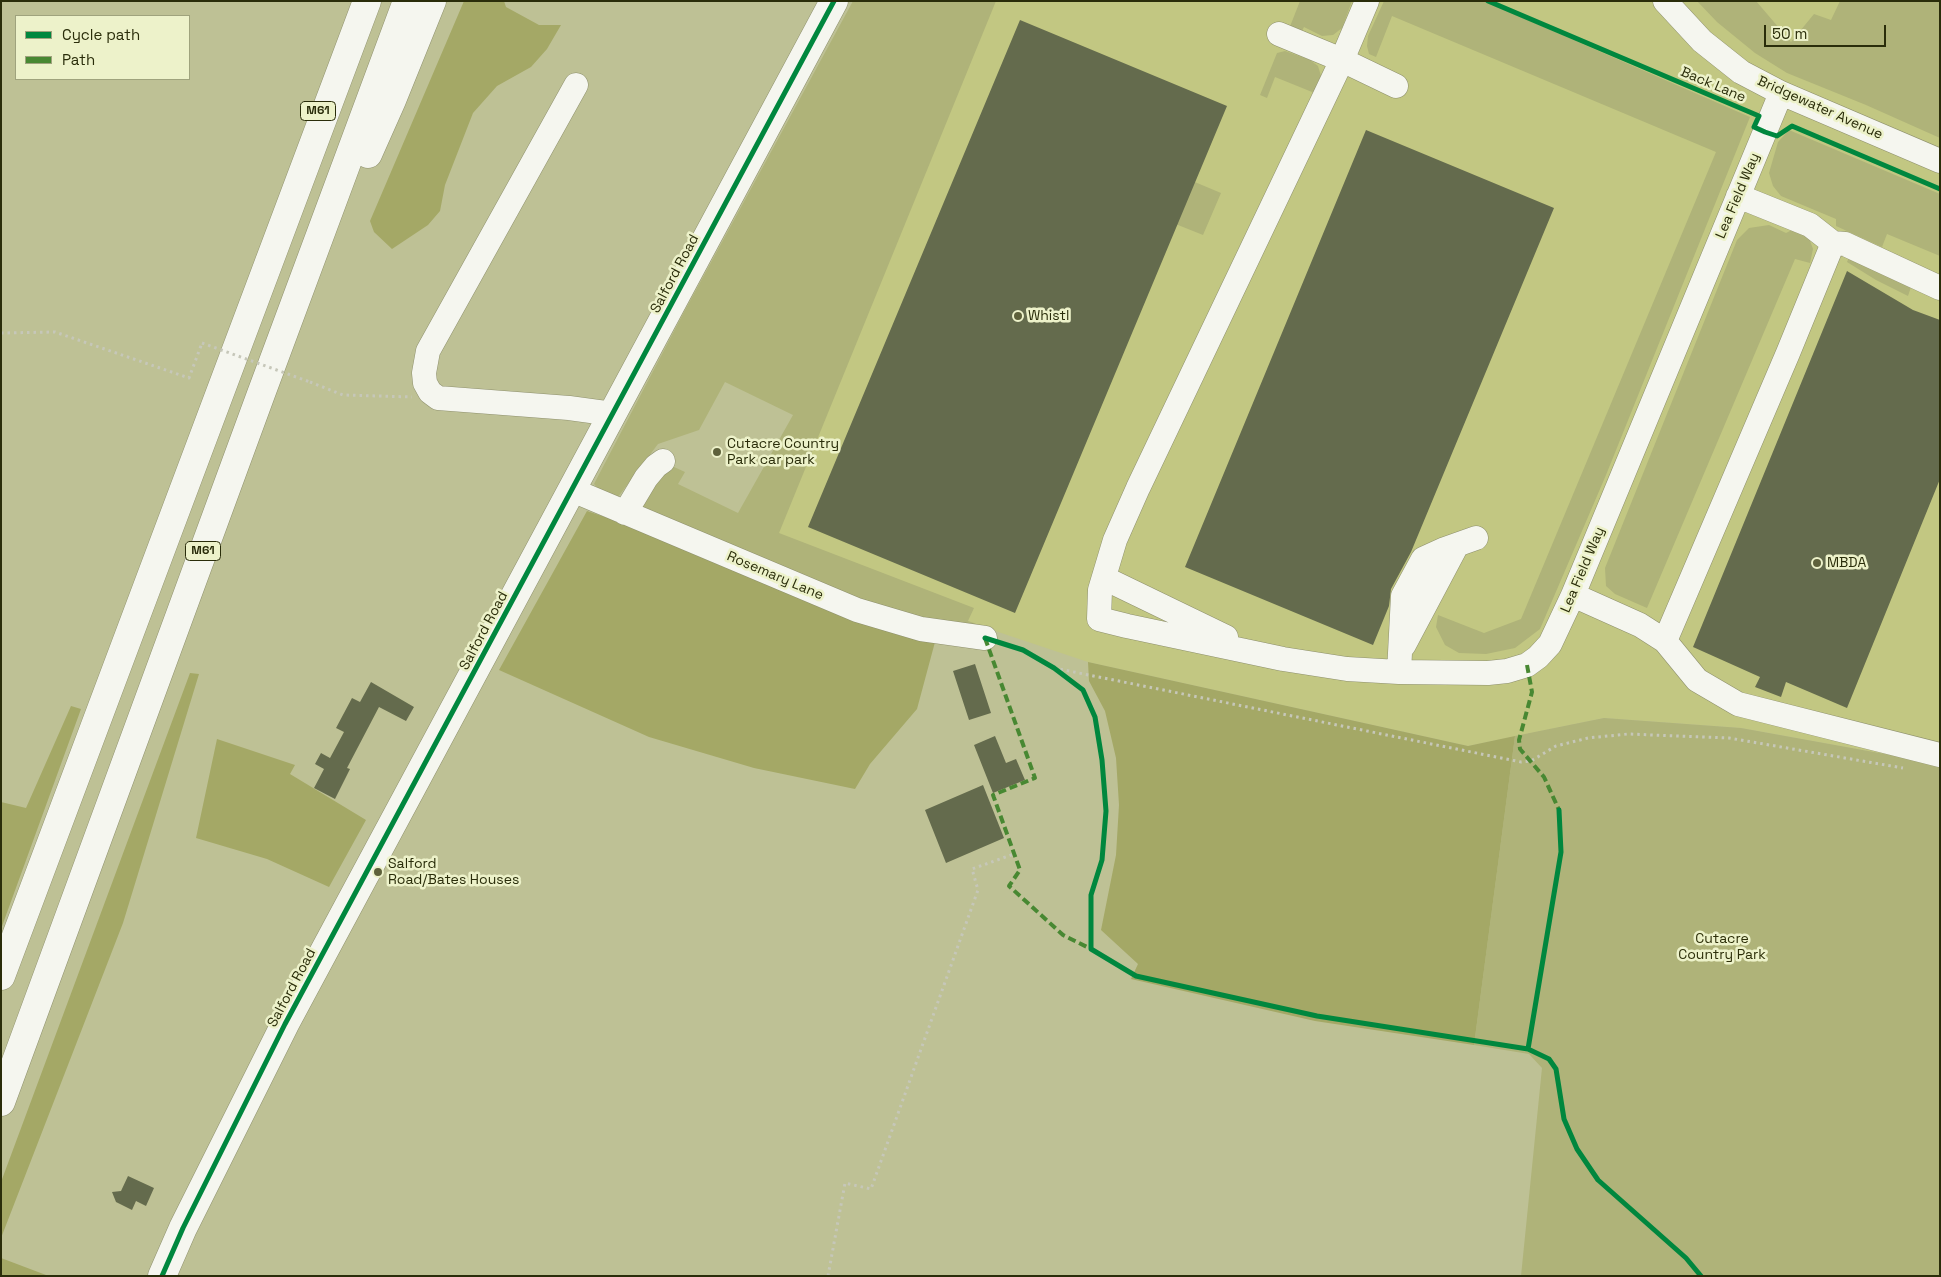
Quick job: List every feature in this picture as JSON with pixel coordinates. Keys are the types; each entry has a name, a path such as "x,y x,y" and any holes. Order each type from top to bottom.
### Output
{"main road":[{"name":"M61","path":"286,220 350,1"},
{"name":"M61","path":"1,976 367,1"},
{"name":"M61","path":"1,1102 407,1"},
{"name":"M61","path":"261,394 392,100 432,1"},
{"name":"Salford Road","path":"162,1276 183,1228 285,1024 834,1"}],"street":[{"path":"1263,654 1104,578 1115,540 1138,488 1342,60 1367,1"},
{"name":"Bridgewater Avenue","path":"1665,1 1702,41 1741,72 1781,93 1940,161"},
{"path":"1279,34 1342,60 1396,86"},
{"path":"576,85 428,351 424,363 425,383 430,392 438,398 570,408 613,414"},
{"name":"Lea Field Way","path":"1104,578 1100,590 1099,619 1263,654 1347,669 1400,662 1488,673 1507,671 1527,665 1538,657 1550,644 1573,595 1781,93"},
{"path":"1738,196 1810,226 1833,243 1845,244 1940,288"},
{"path":"1665,641 1833,243"},
{"path":"625,513 646,478 664,460"},
{"name":"Rosemary Lane","path":"572,490 857,610 922,629 985,638"},
{"path":"1400,662 1404,596 1423,560 1466,542"},
{"path":"1573,595 1640,625 1665,641 1697,680 1738,704 1940,755"}],"path":[{"path":"1,333 55,332 189,378 202,343 343,395 438,398"},
{"path":"1046,663 1068,679"},
{"path":"1054,668 1521,762 1530,761 1556,746 1588,738 1628,734 1729,738 1912,769"},
{"path":"828,1276 845,1183 871,1188 978,890 972,869 1014,854"}],"shaded area":[{"path":"464,1 504,1 506,7 539,25 561,25 547,49 531,67 497,86 473,113 445,185 440,211 428,225 392,249 374,232 370,221"},
{"path":"965,1 1940,1 1940,764 1741,728 1604,718 1468,746 1088,662 780,559 758,533"},
{"path":"587,511 647,531 935,642 917,709 870,764 855,789 754,768 649,737 499,670"},
{"path":"1088,662 1468,746 1515,736 1474,1045 1315,1021 1131,979 1138,964 1101,930 1116,855 1119,805 1116,758 1105,711 1089,681"},
{"path":"190,673 199,674 123,923 1,1238 1,1182"},
{"path":"71,706 81,709 1,929 1,802 26,808"},
{"path":"217,739 295,765 290,774 366,820 329,887 267,859 196,838"},
{"path":"1,1258 46,1275 1,1276"}],"green space":[{"path":"853,1 996,1 779,533 974,608 968,621 988,628 924,623 638,515 635,503 666,469 674,467 685,472 678,484 738,513 793,415 725,382 699,430 658,444 618,497 604,495 594,484 684,312"},
{"path":"1300,1 1352,1 1342,28 1333,35 1322,36 1304,27 1301,33 1289,29"},
{"path":"1384,1 1484,1 1750,117 1606,475 1540,629 1515,648 1486,654 1459,653 1445,645 1436,627 1438,615 1484,633 1521,619 1716,152 1392,16 1376,57 1369,54 1367,46 1368,36"},
{"path":"1697,1 1756,1 1791,42 1814,14 1831,20 1840,1 1940,1 1940,138 1787,73 1755,53 1717,22"},
{"path":"1285,51 1310,60 1318,66 1321,76 1316,87 1317,94 1275,77 1267,98 1260,95 1277,53"},
{"path":"1789,130 1940,194 1940,256 1887,234 1882,247 1836,226 1836,219 1781,196 1773,186 1769,173 1778,142"},
{"path":"1190,180 1221,193 1203,235 1173,223"},
{"path":"1769,225 1786,233 1792,230 1809,238 1813,249 1810,263 1795,259 1647,608 1615,594 1606,586 1605,568 1737,240 1749,228"},
{"path":"1852,250 1912,284 1908,296 1876,280 1847,262"},
{"name":"Cutacre Country Park","path":"1604,718 1741,728 1940,764 1940,1276 1521,1276 1542,1068 1529,1054 1474,1045 1515,736"}],"building":[{"name":"Whistl","path":"1020,20 1227,106 1015,613 808,527"},
{"path":"1366,130 1554,208 1411,552 1391,589 1389,606 1373,645 1185,567"},
{"name":"MBDA","path":"1847,271 1913,310 1940,320 1940,479 1847,708 1786,682 1781,697 1755,687 1760,677 1693,647"},
{"path":"975,664 991,713 969,720 953,671"},
{"path":"371,682 414,707 406,721 379,707 347,768 350,769 335,799 314,788 324,769 315,764 321,753 330,758 344,732 336,728 352,698 360,702"},
{"path":"995,736 1006,763 1016,759 1025,780 993,793 974,745"},
{"path":"983,785 1004,838 946,863 925,810"},
{"path":"128,1176 154,1188 146,1206 136,1201 132,1210 116,1202 112,1192 121,1191"}],"marked path":[{"path":"985,638 1035,778 993,795 1020,870 1009,886 1063,935 1091,949"},
{"path":"1527,665 1532,692 1519,740 1520,749 1544,777 1559,810"}],"cycle path":[{"path":"162,1276 183,1228 285,1024 834,1"},
{"name":"Back Lane","path":"1488,1 1759,116 1754,127 1765,132 1777,136 1792,126 1940,189"},
{"path":"985,638 1023,650 1054,668 1083,690 1095,717 1102,760 1106,811 1102,860 1091,895 1091,949 1136,976 1317,1016 1528,1049 1561,852 1559,810"},
{"path":"1528,1049 1549,1059 1556,1069 1564,1119 1577,1149 1598,1180 1686,1258 1701,1276"}],"place":[{"name":"Whistl","path":"1018,316"},
{"name":"Cutacre Country Park car park","path":"717,452"},
{"name":"MBDA","path":"1817,563"},
{"name":"Salford Road/Bates Houses","path":"378,872"}]}
